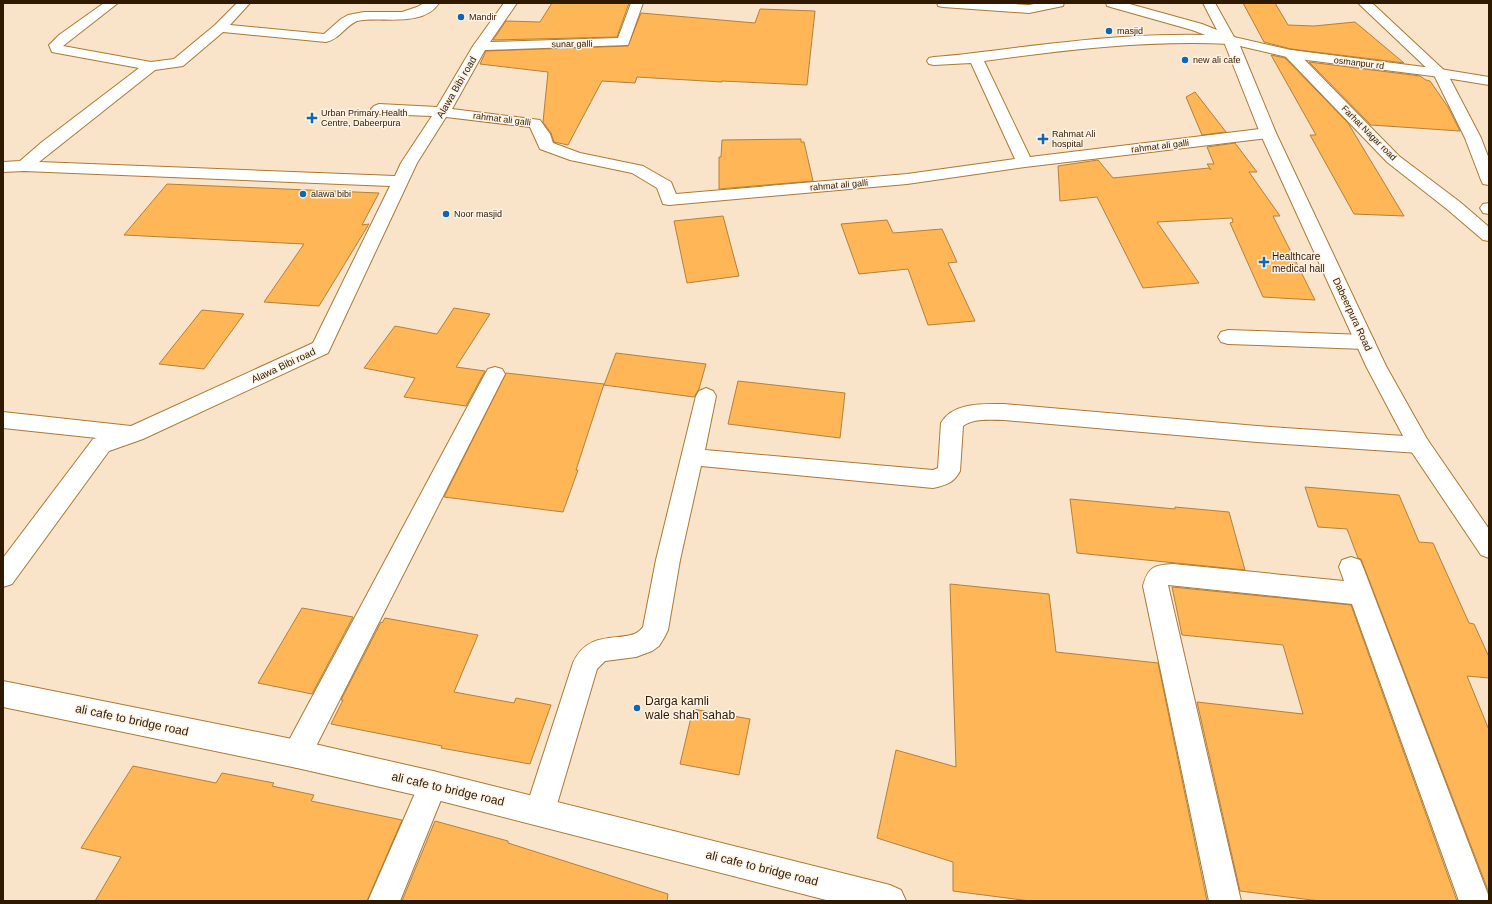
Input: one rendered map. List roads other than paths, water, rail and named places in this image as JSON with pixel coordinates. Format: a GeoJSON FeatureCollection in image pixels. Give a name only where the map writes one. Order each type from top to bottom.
{"type":"FeatureCollection","features":[{"type":"Feature","properties":{"kind":"street"},"geometry":{"type":"LineString","coordinates":[[112,3],[64,38],[56,45],[56,49],[151,66],[178,64],[220,28],[244,3]]}},
{"type":"Feature","properties":{"kind":"street"},"geometry":{"type":"LineString","coordinates":[[220,28],[326,38],[334,34],[348,19],[363,16],[408,16],[422,11],[433,3]]}},
{"type":"Feature","properties":{"kind":"street","name":"Alawa Bibi road"},"geometry":{"type":"LineString","coordinates":[[3,577],[101,445],[135,433],[321,348],[409,163],[442,112],[480,46],[511,3]]}},
{"type":"Feature","properties":{"kind":"street","name":"sunar galli"},"geometry":{"type":"LineString","coordinates":[[480,46],[623,42],[637,3]]}},
{"type":"Feature","properties":{"kind":"street"},"geometry":{"type":"LineString","coordinates":[[943,3],[1029,9],[1058,3]]}},
{"type":"Feature","properties":{"kind":"street"},"geometry":{"type":"LineString","coordinates":[[1112,3],[1197,27],[1230,40]]}},
{"type":"Feature","properties":{"kind":"street","name":"Dabeerpura Road"},"geometry":{"type":"LineString","coordinates":[[1209,3],[1230,40],[1268,133],[1365,342],[1419,445],[1489,548]]}},
{"type":"Feature","properties":{"kind":"street"},"geometry":{"type":"LineString","coordinates":[[1364,3],[1440,73],[1473,138],[1489,180]]}},
{"type":"Feature","properties":{"kind":"street"},"geometry":{"type":"LineString","coordinates":[[934,61],[976,58],[1067,46],[1189,38],[1230,40]]}},
{"type":"Feature","properties":{"kind":"street","name":"osmanpur rd"},"geometry":{"type":"LineString","coordinates":[[1230,40],[1291,54],[1440,73],[1489,81]]}},
{"type":"Feature","properties":{"kind":"street","name":"Farhat Nagar road"},"geometry":{"type":"LineString","coordinates":[[1291,54],[1393,159],[1454,206],[1489,236]]}},
{"type":"Feature","properties":{"kind":"street"},"geometry":{"type":"LineString","coordinates":[[976,58],[982,74],[1025,162]]}},
{"type":"Feature","properties":{"kind":"street"},"geometry":{"type":"LineString","coordinates":[[24,166],[48,145],[151,66]]}},
{"type":"Feature","properties":{"kind":"street"},"geometry":{"type":"LineString","coordinates":[[380,109],[442,112]]}},
{"type":"Feature","properties":{"kind":"street","name":"rahmat ali galli"},"geometry":{"type":"LineString","coordinates":[[442,112],[535,123],[542,134],[546,146],[576,157],[637,169],[665,186],[669,200],[907,179],[1025,162],[1268,133]]}},
{"type":"Feature","properties":{"kind":"street"},"geometry":{"type":"LineString","coordinates":[[3,167],[24,166],[401,181]]}},
{"type":"Feature","properties":{"kind":"street"},"geometry":{"type":"LineString","coordinates":[[1228,337],[1365,342]]}},
{"type":"Feature","properties":{"kind":"street"},"geometry":{"type":"LineString","coordinates":[[297,754],[495,374]]}},
{"type":"Feature","properties":{"kind":"street"},"geometry":{"type":"LineString","coordinates":[[540,811],[586,663],[592,654],[602,650],[620,648],[646,641],[652,636],[655,630],[668,560],[706,396]]}},
{"type":"Feature","properties":{"kind":"street"},"geometry":{"type":"LineString","coordinates":[[691,458],[933,479],[943,477],[949,471],[952,423],[962,415],[983,412],[1004,412],[1249,433],[1419,445]]}},
{"type":"Feature","properties":{"kind":"street"},"geometry":{"type":"LineString","coordinates":[[3,420],[135,433]]}},
{"type":"Feature","properties":{"kind":"street"},"geometry":{"type":"LineString","coordinates":[[1351,567],[1475,901]]}},
{"type":"Feature","properties":{"kind":"street"},"geometry":{"type":"LineString","coordinates":[[1225,901],[1155,586],[1157,578],[1161,575],[1173,574],[1361,594]]}},
{"type":"Feature","properties":{"kind":"street","name":"ali cafe to bridge road"},"geometry":{"type":"LineString","coordinates":[[3,694],[297,754],[433,785],[890,901]]}},
{"type":"Feature","properties":{"kind":"street"},"geometry":{"type":"LineString","coordinates":[[384,901],[433,785]]}},
{"type":"Feature","properties":{"kind":"place","name":"Mandir"},"geometry":{"type":"Point","coordinates":[461,17]}},
{"type":"Feature","properties":{"kind":"place","name":"masjid"},"geometry":{"type":"Point","coordinates":[1109,31]}},
{"type":"Feature","properties":{"kind":"place","name":"new ali cafe"},"geometry":{"type":"Point","coordinates":[1185,60]}},
{"type":"Feature","properties":{"kind":"place","name":"Urban Primary Health Centre, Dabeerpura"},"geometry":{"type":"Point","coordinates":[312,118]}},
{"type":"Feature","properties":{"kind":"place","name":"Rahmat Ali hospital"},"geometry":{"type":"Point","coordinates":[1043,139]}},
{"type":"Feature","properties":{"kind":"place","name":"alawa bibi"},"geometry":{"type":"Point","coordinates":[303,194]}},
{"type":"Feature","properties":{"kind":"place","name":"Noor masjid"},"geometry":{"type":"Point","coordinates":[446,214]}},
{"type":"Feature","properties":{"kind":"place","name":"Healthcare medical hall"},"geometry":{"type":"Point","coordinates":[1264,262]}},
{"type":"Feature","properties":{"kind":"place","name":"Darga kamli wale shah sahab"},"geometry":{"type":"Point","coordinates":[637,708]}}]}
